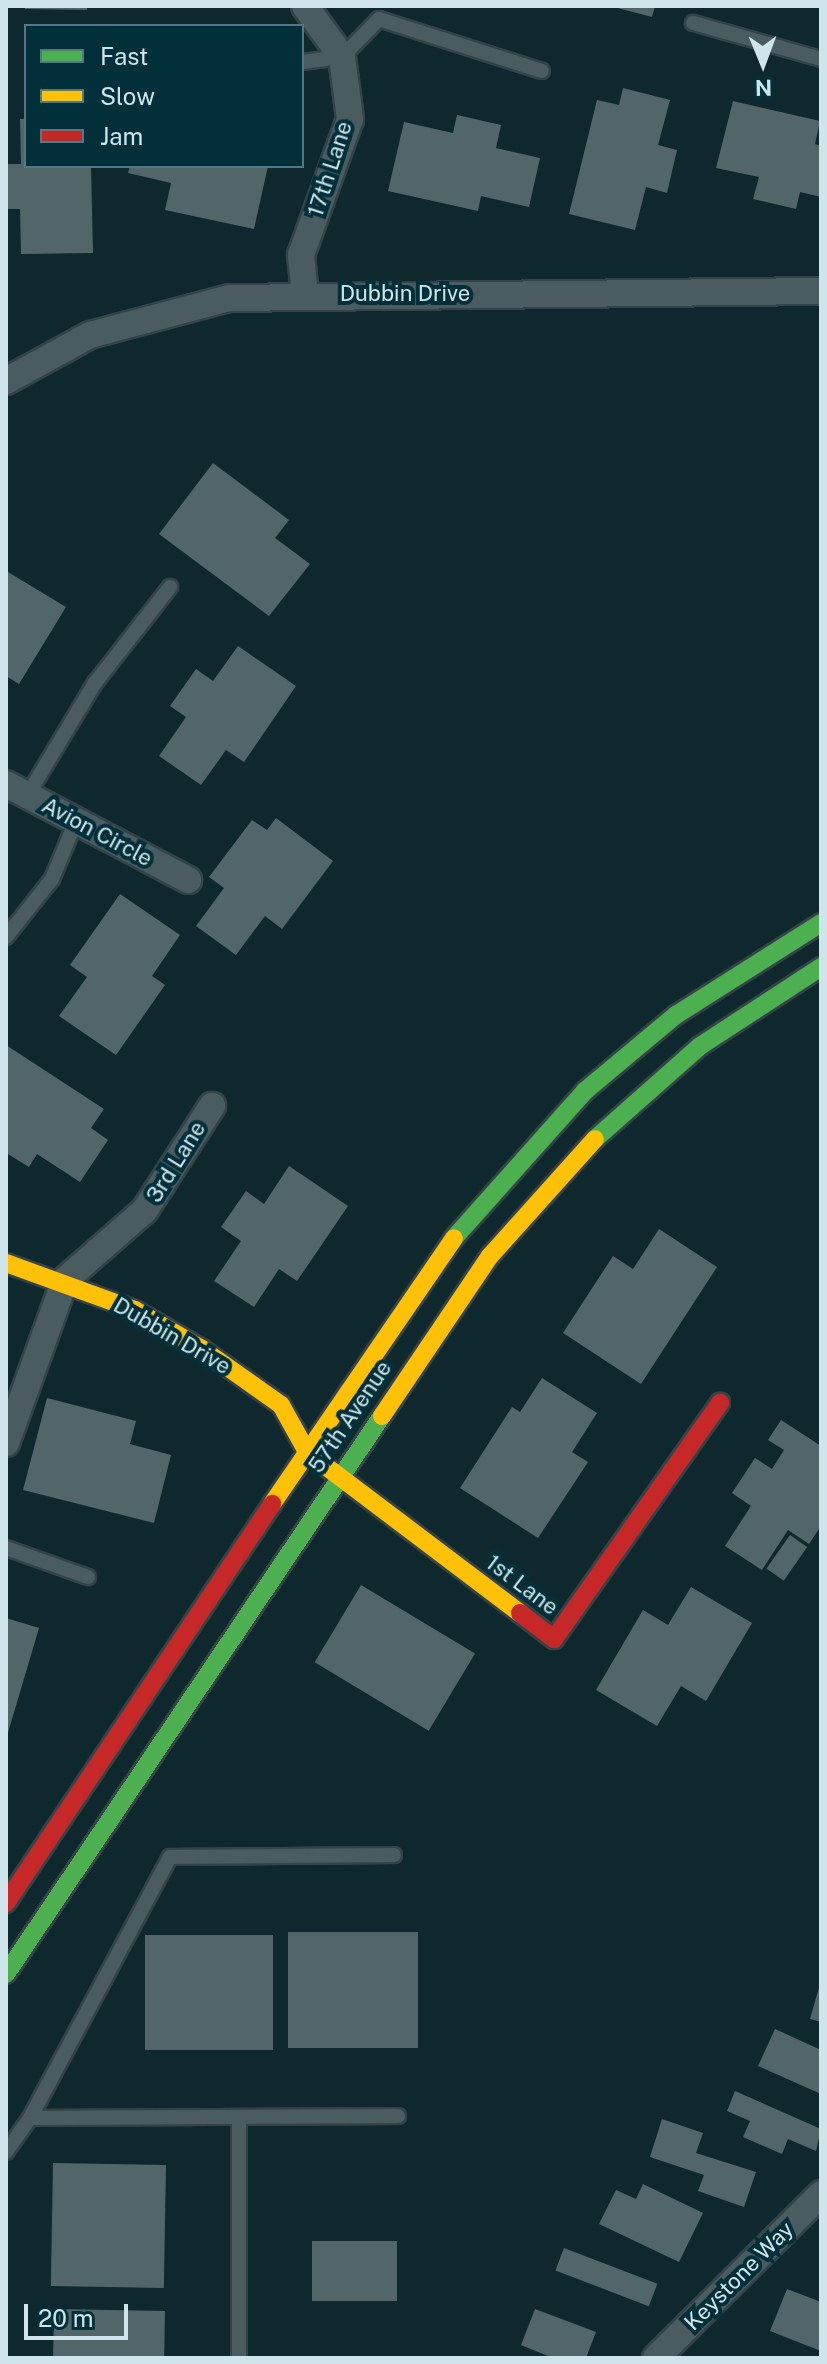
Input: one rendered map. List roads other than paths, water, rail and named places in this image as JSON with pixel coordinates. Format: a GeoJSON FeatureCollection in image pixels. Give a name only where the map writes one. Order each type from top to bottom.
{"type":"FeatureCollection","features":[{"type":"Feature","properties":{"kind":"street","name":"17th Lane"},"geometry":{"type":"LineString","coordinates":[[305,6],[342,57],[350,119],[301,255],[305,295]]}},
{"type":"Feature","properties":{"kind":"street","name":"Dubbin Drive"},"geometry":{"type":"LineString","coordinates":[[6,381],[126,322],[229,298],[821,291]]}},
{"type":"Feature","properties":{"kind":"street","name":"Avion Circle"},"geometry":{"type":"LineString","coordinates":[[17,790],[188,880]]}},
{"type":"Feature","properties":{"kind":"street","name":"57th Avenue"},"geometry":{"type":"LineString","coordinates":[[6,1903],[458,1232],[530,1148],[676,1015],[821,923]]}},
{"type":"Feature","properties":{"kind":"street","name":"57th Avenue"},"geometry":{"type":"LineString","coordinates":[[6,1974],[338,1475],[490,1256],[549,1185],[612,1120],[700,1046],[821,967]]}},
{"type":"Feature","properties":{"kind":"street","name":"3rd Lane"},"geometry":{"type":"LineString","coordinates":[[65,1280],[145,1210],[212,1106]]}},
{"type":"Feature","properties":{"kind":"street","name":"Dubbin Drive"},"geometry":{"type":"LineString","coordinates":[[6,1263],[65,1280],[135,1310],[270,1397],[307,1452]]}},
{"type":"Feature","properties":{"kind":"street"},"geometry":{"type":"LineString","coordinates":[[6,1443],[65,1280]]}},
{"type":"Feature","properties":{"kind":"street","name":"1st Lane"},"geometry":{"type":"LineString","coordinates":[[307,1452],[554,1639],[720,1403]]}},
{"type":"Feature","properties":{"kind":"street","name":"Keystone Way"},"geometry":{"type":"LineString","coordinates":[[656,2358],[821,2194]]}},
{"type":"Feature","properties":{"kind":"lane"},"geometry":{"type":"LineString","coordinates":[[304,62],[342,57],[379,19],[542,71]]}},
{"type":"Feature","properties":{"kind":"lane"},"geometry":{"type":"LineString","coordinates":[[693,23],[821,59]]}},
{"type":"Feature","properties":{"kind":"lane"},"geometry":{"type":"LineString","coordinates":[[17,790],[170,587]]}},
{"type":"Feature","properties":{"kind":"lane"},"geometry":{"type":"LineString","coordinates":[[6,937],[52,879],[76,821]]}},
{"type":"Feature","properties":{"kind":"lane"},"geometry":{"type":"LineString","coordinates":[[6,1548],[88,1577]]}},
{"type":"Feature","properties":{"kind":"lane"},"geometry":{"type":"LineString","coordinates":[[6,2152],[30,2118],[170,1857],[394,1855]]}},
{"type":"Feature","properties":{"kind":"lane"},"geometry":{"type":"LineString","coordinates":[[30,2118],[398,2116]]}},
{"type":"Feature","properties":{"kind":"lane"},"geometry":{"type":"LineString","coordinates":[[239,2117],[239,2358]]}}]}
